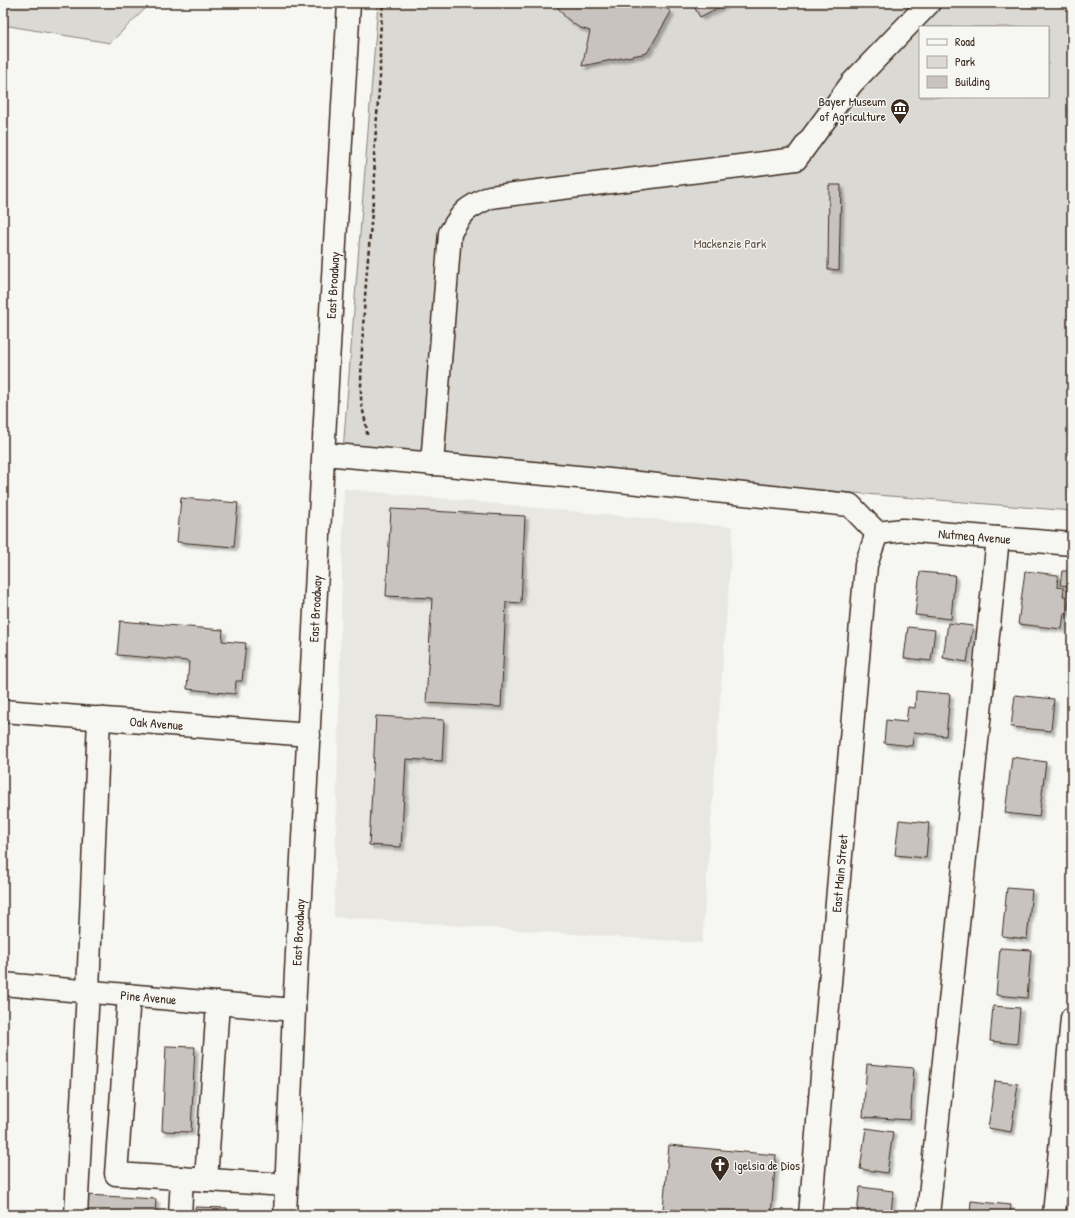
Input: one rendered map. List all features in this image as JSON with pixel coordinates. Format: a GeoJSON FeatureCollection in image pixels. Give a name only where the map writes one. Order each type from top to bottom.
{"type":"FeatureCollection","features":[{"type":"Feature","properties":{"kind":"street","name":"East Broadway"},"geometry":{"type":"LineString","coordinates":[[285,1215],[294,1010],[349,3]]}},
{"type":"Feature","properties":{"kind":"street"},"geometry":{"type":"LineString","coordinates":[[432,464],[450,233],[458,218],[469,207],[490,197],[796,159],[852,83],[930,3]]}},
{"type":"Feature","properties":{"kind":"street"},"geometry":{"type":"LineString","coordinates":[[324,454],[600,479],[850,505],[877,533]]}},
{"type":"Feature","properties":{"kind":"street","name":"Nutmeq Avenue"},"geometry":{"type":"LineString","coordinates":[[877,533],[903,530],[1072,544]]}},
{"type":"Feature","properties":{"kind":"street","name":"East Main Street"},"geometry":{"type":"LineString","coordinates":[[810,1215],[866,565],[877,533]]}},
{"type":"Feature","properties":{"kind":"street"},"geometry":{"type":"LineString","coordinates":[[928,1215],[998,538]]}},
{"type":"Feature","properties":{"kind":"street","name":"Oak Avenue"},"geometry":{"type":"LineString","coordinates":[[3,711],[309,735]]}},
{"type":"Feature","properties":{"kind":"street"},"geometry":{"type":"LineString","coordinates":[[76,1215],[88,991],[99,718]]}},
{"type":"Feature","properties":{"kind":"street","name":"Pine Avenue"},"geometry":{"type":"LineString","coordinates":[[3,984],[294,1010]]}},
{"type":"Feature","properties":{"kind":"street"},"geometry":{"type":"LineString","coordinates":[[129,995],[116,1174],[286,1185]]}},
{"type":"Feature","properties":{"kind":"street"},"geometry":{"type":"LineString","coordinates":[[206,1180],[218,1003]]}},
{"type":"Feature","properties":{"kind":"street"},"geometry":{"type":"LineString","coordinates":[[1054,1215],[1072,1018]]}},
{"type":"Feature","properties":{"kind":"street"},"geometry":{"type":"LineString","coordinates":[[180,1215],[182,1178]]}},
{"type":"Feature","properties":{"kind":"path"},"geometry":{"type":"LineString","coordinates":[[366,458],[368,433],[361,398],[362,353],[375,177],[374,156],[380,76],[380,36],[383,3]]}},
{"type":"Feature","properties":{"kind":"shaded area"},"geometry":{"type":"Polygon","coordinates":[[[344,489],[733,527],[702,943],[334,917],[344,489]]]}},
{"type":"Feature","properties":{"kind":"green space"},"geometry":{"type":"Polygon","coordinates":[[[3,3],[151,3],[110,43],[3,25],[3,3]]]}},
{"type":"Feature","properties":{"kind":"green space","name":"Mackenzie Park"},"geometry":{"type":"Polygon","coordinates":[[[378,3],[1072,3],[1072,511],[343,451],[378,3]]]}},
{"type":"Feature","properties":{"kind":"building"},"geometry":{"type":"Polygon","coordinates":[[[555,3],[660,3],[671,12],[647,53],[582,66],[590,31],[578,27],[565,17],[555,3]]]}},
{"type":"Feature","properties":{"kind":"building"},"geometry":{"type":"Polygon","coordinates":[[[692,3],[727,3],[700,17],[692,3]]]}},
{"type":"Feature","properties":{"kind":"building"},"geometry":{"type":"Polygon","coordinates":[[[829,185],[841,185],[839,270],[828,269],[829,185]]]}},
{"type":"Feature","properties":{"kind":"building"},"geometry":{"type":"Polygon","coordinates":[[[181,498],[238,503],[234,547],[177,542],[181,498]]]}},
{"type":"Feature","properties":{"kind":"building"},"geometry":{"type":"Polygon","coordinates":[[[391,509],[525,516],[521,603],[506,602],[501,707],[426,703],[432,598],[386,596],[391,509]]]}},
{"type":"Feature","properties":{"kind":"building"},"geometry":{"type":"Polygon","coordinates":[[[1025,571],[1058,575],[1057,587],[1064,588],[1063,596],[1069,597],[1067,614],[1064,613],[1062,629],[1018,624],[1025,571]]]}},
{"type":"Feature","properties":{"kind":"building"},"geometry":{"type":"Polygon","coordinates":[[[1062,571],[1072,571],[1072,592],[1067,591],[1067,586],[1060,585],[1062,571]]]}},
{"type":"Feature","properties":{"kind":"building"},"geometry":{"type":"Polygon","coordinates":[[[920,572],[955,575],[951,619],[915,615],[920,572]]]}},
{"type":"Feature","properties":{"kind":"building"},"geometry":{"type":"Polygon","coordinates":[[[120,621],[223,630],[222,641],[246,643],[242,681],[236,681],[235,694],[187,689],[189,661],[117,655],[120,621]]]}},
{"type":"Feature","properties":{"kind":"building"},"geometry":{"type":"Polygon","coordinates":[[[948,623],[973,626],[967,662],[943,658],[948,623]]]}},
{"type":"Feature","properties":{"kind":"building"},"geometry":{"type":"Polygon","coordinates":[[[908,627],[935,630],[931,661],[904,658],[908,627]]]}},
{"type":"Feature","properties":{"kind":"building"},"geometry":{"type":"Polygon","coordinates":[[[916,691],[950,694],[946,736],[914,732],[912,746],[884,743],[886,720],[906,722],[908,707],[915,708],[916,691]]]}},
{"type":"Feature","properties":{"kind":"building"},"geometry":{"type":"Polygon","coordinates":[[[1015,695],[1054,699],[1051,731],[1011,727],[1015,695]]]}},
{"type":"Feature","properties":{"kind":"building"},"geometry":{"type":"Polygon","coordinates":[[[376,716],[444,720],[442,761],[406,759],[401,847],[369,845],[376,716]]]}},
{"type":"Feature","properties":{"kind":"building"},"geometry":{"type":"Polygon","coordinates":[[[1012,757],[1046,762],[1039,817],[1005,813],[1012,757]]]}},
{"type":"Feature","properties":{"kind":"building"},"geometry":{"type":"Polygon","coordinates":[[[899,820],[929,823],[926,858],[895,855],[899,820]]]}},
{"type":"Feature","properties":{"kind":"building"},"geometry":{"type":"Polygon","coordinates":[[[1007,888],[1032,890],[1027,939],[1002,936],[1007,888]]]}},
{"type":"Feature","properties":{"kind":"building"},"geometry":{"type":"Polygon","coordinates":[[[1000,948],[1031,950],[1027,998],[996,995],[1000,948]]]}},
{"type":"Feature","properties":{"kind":"building"},"geometry":{"type":"Polygon","coordinates":[[[993,1006],[1020,1008],[1017,1044],[990,1041],[993,1006]]]}},
{"type":"Feature","properties":{"kind":"building"},"geometry":{"type":"Polygon","coordinates":[[[166,1046],[195,1047],[191,1132],[162,1131],[166,1046]]]}},
{"type":"Feature","properties":{"kind":"building"},"geometry":{"type":"Polygon","coordinates":[[[867,1064],[914,1068],[910,1120],[863,1117],[867,1064]]]}},
{"type":"Feature","properties":{"kind":"building"},"geometry":{"type":"Polygon","coordinates":[[[995,1081],[1018,1084],[1011,1132],[988,1128],[995,1081]]]}},
{"type":"Feature","properties":{"kind":"building"},"geometry":{"type":"Polygon","coordinates":[[[866,1128],[893,1132],[887,1173],[860,1169],[866,1128]]]}},
{"type":"Feature","properties":{"kind":"building","name":"Igelsia de Dios"},"geometry":{"type":"Polygon","coordinates":[[[669,1145],[776,1155],[771,1215],[705,1215],[705,1213],[663,1209],[669,1145]]]}},
{"type":"Feature","properties":{"kind":"building"},"geometry":{"type":"Polygon","coordinates":[[[860,1187],[893,1191],[891,1215],[857,1215],[860,1187]]]}},
{"type":"Feature","properties":{"kind":"building"},"geometry":{"type":"Polygon","coordinates":[[[87,1195],[156,1199],[155,1215],[86,1215],[87,1195]]]}},
{"type":"Feature","properties":{"kind":"building"},"geometry":{"type":"Polygon","coordinates":[[[971,1201],[1011,1205],[1010,1215],[970,1215],[971,1201]]]}},
{"type":"Feature","properties":{"kind":"building"},"geometry":{"type":"Polygon","coordinates":[[[195,1207],[227,1208],[227,1215],[195,1215],[195,1207]]]}},
{"type":"Feature","properties":{"kind":"place","name":"Bayer Museum of Agriculture"},"geometry":{"type":"Point","coordinates":[900,125]}},
{"type":"Feature","properties":{"kind":"place","name":"Igelsia de Dios"},"geometry":{"type":"Point","coordinates":[720,1182]}}]}
